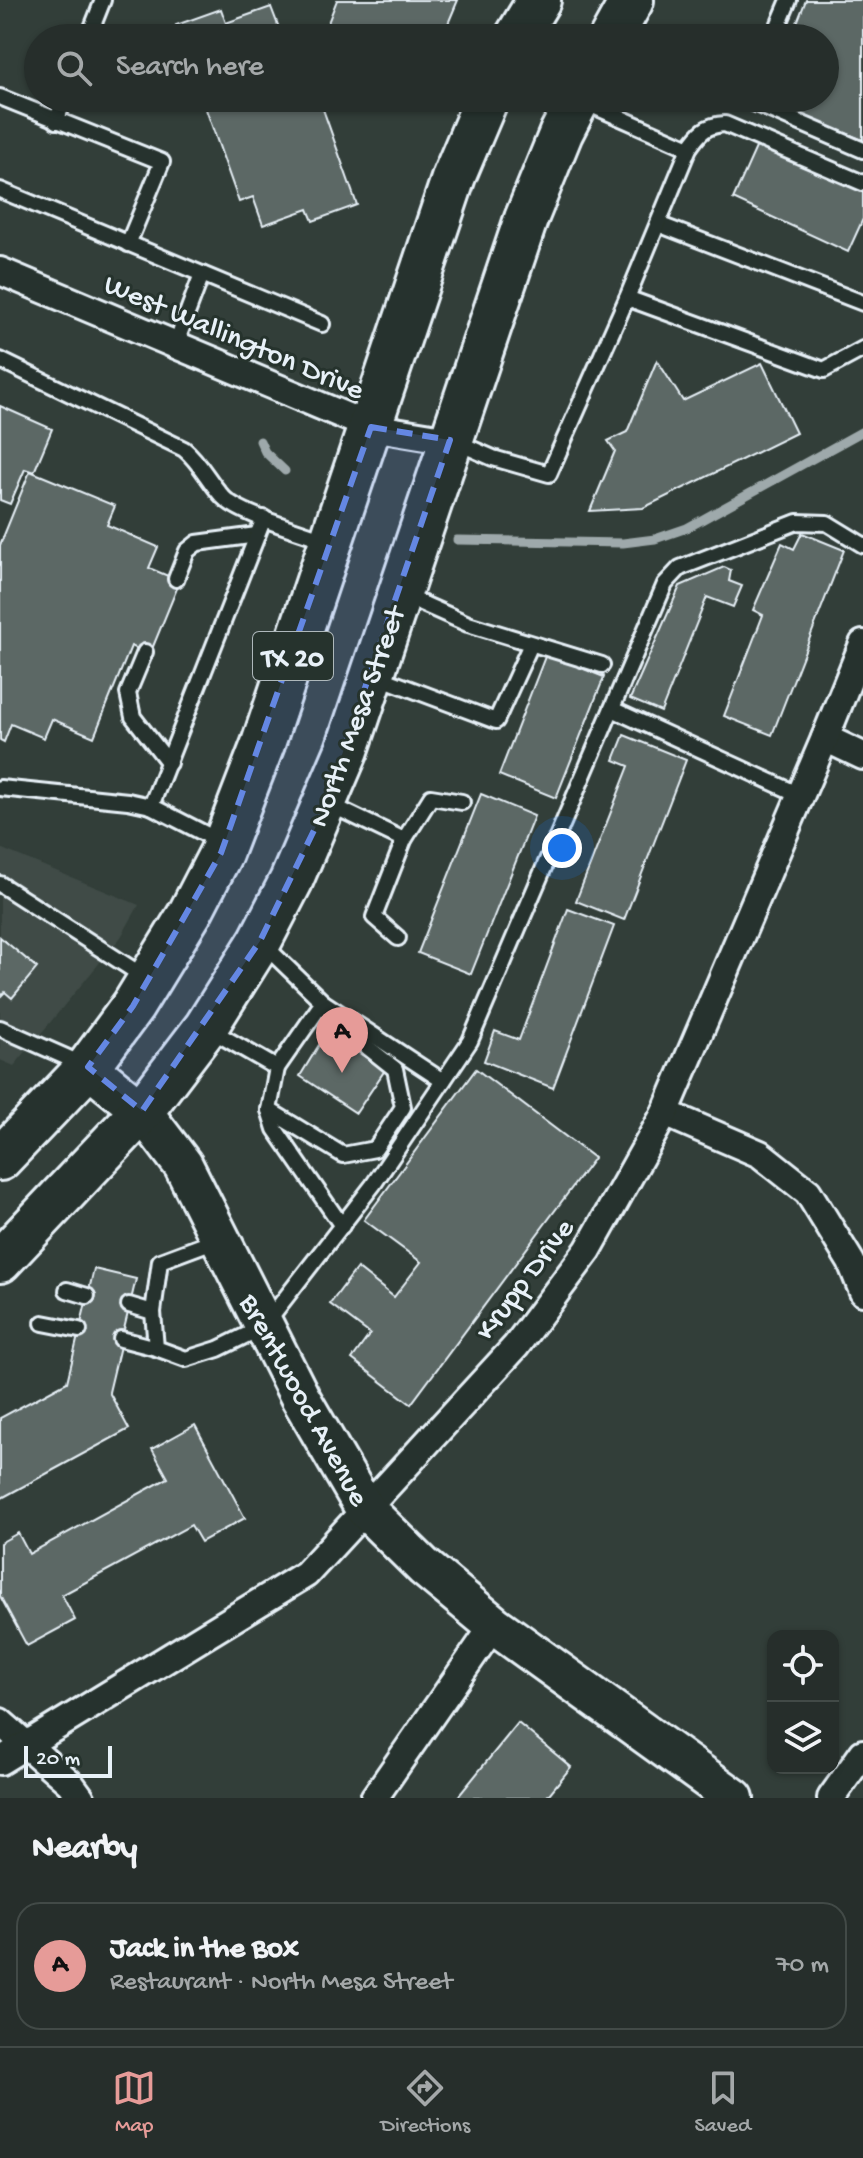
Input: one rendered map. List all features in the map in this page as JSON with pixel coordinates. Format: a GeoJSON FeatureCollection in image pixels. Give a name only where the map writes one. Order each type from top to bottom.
{"type":"FeatureCollection","features":[{"type":"Feature","properties":{"kind":"main road"},"geometry":{"type":"LineString","coordinates":[[524,24],[539,0]]}},
{"type":"Feature","properties":{"kind":"main road"},"geometry":{"type":"LineString","coordinates":[[619,24],[632,0]]}},
{"type":"Feature","properties":{"kind":"main road","name":"TX 20"},"geometry":{"type":"LineString","coordinates":[[0,1159],[88,1067],[150,980],[190,913],[225,844],[263,744],[454,176],[481,112]]}},
{"type":"Feature","properties":{"kind":"main road","name":"North Mesa Street"},"geometry":{"type":"LineString","coordinates":[[0,1261],[142,1111],[206,1027],[260,941],[291,881],[326,803],[372,675],[526,219],[572,112]]}},
{"type":"Feature","properties":{"kind":"street","name":"West Wallington Drive"},"geometry":{"type":"LineString","coordinates":[[0,271],[371,427],[450,440]]}},
{"type":"Feature","properties":{"kind":"street","name":"Krupp Drive"},"geometry":{"type":"LineString","coordinates":[[0,1761],[306,1574],[516,1346],[588,1250],[665,1113],[863,644]]}},
{"type":"Feature","properties":{"kind":"street"},"geometry":{"type":"LineString","coordinates":[[825,738],[863,756]]}},
{"type":"Feature","properties":{"kind":"street","name":"Brentwood Avenue"},"geometry":{"type":"LineString","coordinates":[[88,1067],[142,1111],[183,1165],[300,1397],[365,1509],[424,1567],[494,1625],[734,1798]]}},
{"type":"Feature","properties":{"kind":"street"},"geometry":{"type":"LineString","coordinates":[[665,1113],[760,1154],[808,1192],[851,1262],[863,1292]]}},
{"type":"Feature","properties":{"kind":"street"},"geometry":{"type":"LineString","coordinates":[[374,1798],[494,1625]]}},
{"type":"Feature","properties":{"kind":"street"},"geometry":{"type":"LineString","coordinates":[[0,1722],[70,1783],[81,1798]]}},
{"type":"Feature","properties":{"kind":"street"},"geometry":{"type":"LineString","coordinates":[[831,1798],[863,1753]]}},
{"type":"Feature","properties":{"kind":"lane"},"geometry":{"type":"LineString","coordinates":[[94,24],[103,0]]}},
{"type":"Feature","properties":{"kind":"lane"},"geometry":{"type":"LineString","coordinates":[[779,24],[789,0]]}},
{"type":"Feature","properties":{"kind":"lane"},"geometry":{"type":"LineString","coordinates":[[0,97],[24,107]]}},
{"type":"Feature","properties":{"kind":"lane"},"geometry":{"type":"LineString","coordinates":[[35,112],[162,162],[128,244]]}},
{"type":"Feature","properties":{"kind":"lane"},"geometry":{"type":"LineString","coordinates":[[56,121],[60,112]]}},
{"type":"Feature","properties":{"kind":"lane"},"geometry":{"type":"LineString","coordinates":[[608,112],[689,148]]}},
{"type":"Feature","properties":{"kind":"lane"},"geometry":{"type":"LineString","coordinates":[[775,112],[863,150]]}},
{"type":"Feature","properties":{"kind":"lane"},"geometry":{"type":"LineString","coordinates":[[450,440],[493,458],[549,474],[689,148],[701,131],[725,124],[863,183]]}},
{"type":"Feature","properties":{"kind":"lane"},"geometry":{"type":"LineString","coordinates":[[0,190],[322,324]]}},
{"type":"Feature","properties":{"kind":"lane"},"geometry":{"type":"LineString","coordinates":[[658,224],[863,303]]}},
{"type":"Feature","properties":{"kind":"lane"},"geometry":{"type":"LineString","coordinates":[[176,343],[202,274]]}},
{"type":"Feature","properties":{"kind":"lane"},"geometry":{"type":"LineString","coordinates":[[627,298],[824,370],[863,349]]}},
{"type":"Feature","properties":{"kind":"lane"},"geometry":{"type":"LineString","coordinates":[[0,360],[184,449],[194,457],[225,500],[331,542]]}},
{"type":"Feature","properties":{"kind":"lane"},"geometry":{"type":"LineString","coordinates":[[151,806],[264,518]]}},
{"type":"Feature","properties":{"kind":"lane"},"geometry":{"type":"LineString","coordinates":[[121,1339],[186,1359],[218,1349],[263,1327],[373,1185],[470,1041],[665,584],[680,568],[797,522],[827,523],[863,545]]}},
{"type":"Feature","properties":{"kind":"lane"},"geometry":{"type":"LineString","coordinates":[[176,579],[187,551],[197,543],[257,535]]}},
{"type":"Feature","properties":{"kind":"lane"},"geometry":{"type":"LineString","coordinates":[[399,593],[468,624],[602,665]]}},
{"type":"Feature","properties":{"kind":"lane"},"geometry":{"type":"LineString","coordinates":[[372,675],[496,721],[531,644]]}},
{"type":"Feature","properties":{"kind":"lane"},"geometry":{"type":"LineString","coordinates":[[145,652],[128,693],[133,717],[169,763]]}},
{"type":"Feature","properties":{"kind":"lane"},"geometry":{"type":"LineString","coordinates":[[612,709],[800,795]]}},
{"type":"Feature","properties":{"kind":"lane"},"geometry":{"type":"LineString","coordinates":[[0,788],[151,806],[225,844]]}},
{"type":"Feature","properties":{"kind":"lane"},"geometry":{"type":"LineString","coordinates":[[398,938],[374,917],[404,840],[431,797],[462,802]]}},
{"type":"Feature","properties":{"kind":"lane"},"geometry":{"type":"LineString","coordinates":[[326,803],[404,840]]}},
{"type":"Feature","properties":{"kind":"lane"},"geometry":{"type":"LineString","coordinates":[[0,884],[150,980]]}},
{"type":"Feature","properties":{"kind":"lane"},"geometry":{"type":"LineString","coordinates":[[260,941],[323,1002],[443,1081]]}},
{"type":"Feature","properties":{"kind":"lane"},"geometry":{"type":"LineString","coordinates":[[323,1002],[277,1068],[269,1110],[275,1129],[342,1226]]}},
{"type":"Feature","properties":{"kind":"lane"},"geometry":{"type":"LineString","coordinates":[[269,1110],[343,1155],[375,1149],[403,1107],[395,1069],[337,1023],[323,1002]]}},
{"type":"Feature","properties":{"kind":"lane"},"geometry":{"type":"LineString","coordinates":[[206,1027],[277,1068]]}},
{"type":"Feature","properties":{"kind":"lane"},"geometry":{"type":"LineString","coordinates":[[0,1028],[88,1067]]}},
{"type":"Feature","properties":{"kind":"lane"},"geometry":{"type":"LineString","coordinates":[[156,1348],[153,1312],[160,1261],[219,1239]]}},
{"type":"Feature","properties":{"kind":"lane"},"geometry":{"type":"LineString","coordinates":[[67,1290],[87,1296]]}},
{"type":"Feature","properties":{"kind":"lane"},"geometry":{"type":"LineString","coordinates":[[129,1305],[153,1312]]}},
{"type":"Feature","properties":{"kind":"lane"},"geometry":{"type":"LineString","coordinates":[[43,1323],[79,1330]]}},
{"type":"Feature","properties":{"kind":"highlighted area"},"geometry":{"type":"Polygon","coordinates":[[[371,427],[450,440],[321,816],[260,941],[142,1111],[88,1067],[133,1006],[221,853],[371,427]]]}},
{"type":"Feature","properties":{"kind":"shaded area"},"geometry":{"type":"Polygon","coordinates":[[[0,848],[139,905],[121,937],[14,1066],[0,1060],[0,848]]]}},
{"type":"Feature","properties":{"kind":"building"},"geometry":{"type":"Polygon","coordinates":[[[337,0],[458,0],[448,24],[328,24],[337,0]]]}},
{"type":"Feature","properties":{"kind":"building"},"geometry":{"type":"Polygon","coordinates":[[[806,0],[863,0],[863,140],[792,112],[839,112],[839,24],[797,24],[806,0]]]}},
{"type":"Feature","properties":{"kind":"building"},"geometry":{"type":"Polygon","coordinates":[[[271,7],[278,24],[179,24],[221,9],[226,23],[271,7]]]}},
{"type":"Feature","properties":{"kind":"building"},"geometry":{"type":"Polygon","coordinates":[[[207,112],[324,112],[357,205],[313,221],[308,209],[263,225],[253,197],[239,202],[207,112]]]}},
{"type":"Feature","properties":{"kind":"building"},"geometry":{"type":"Polygon","coordinates":[[[758,143],[863,191],[863,219],[848,252],[733,199],[758,143]]]}},
{"type":"Feature","properties":{"kind":"building"},"geometry":{"type":"Polygon","coordinates":[[[657,360],[683,401],[762,363],[796,433],[643,508],[590,511],[615,451],[608,441],[627,432],[657,360]]]}},
{"type":"Feature","properties":{"kind":"building"},"geometry":{"type":"Polygon","coordinates":[[[0,406],[52,429],[34,472],[25,469],[10,504],[0,500],[0,406]]]}},
{"type":"Feature","properties":{"kind":"building"},"geometry":{"type":"Polygon","coordinates":[[[30,471],[115,506],[107,525],[158,547],[149,568],[180,581],[150,654],[131,646],[94,737],[52,719],[44,738],[11,724],[4,742],[0,740],[0,545],[30,471]]]}},
{"type":"Feature","properties":{"kind":"building"},"geometry":{"type":"Polygon","coordinates":[[[802,533],[844,550],[772,735],[724,716],[763,615],[753,610],[782,543],[794,549],[802,533]]]}},
{"type":"Feature","properties":{"kind":"building"},"geometry":{"type":"Polygon","coordinates":[[[724,567],[731,570],[729,581],[742,586],[733,607],[707,597],[661,712],[630,699],[680,586],[724,567]]]}},
{"type":"Feature","properties":{"kind":"building"},"geometry":{"type":"Polygon","coordinates":[[[546,654],[604,677],[556,798],[499,775],[546,654]]]}},
{"type":"Feature","properties":{"kind":"building"},"geometry":{"type":"Polygon","coordinates":[[[624,735],[686,760],[624,920],[576,901],[629,766],[614,760],[624,735]]]}},
{"type":"Feature","properties":{"kind":"building"},"geometry":{"type":"Polygon","coordinates":[[[481,794],[534,816],[471,974],[418,953],[481,794]]]}},
{"type":"Feature","properties":{"kind":"building"},"geometry":{"type":"Polygon","coordinates":[[[568,909],[614,926],[553,1088],[484,1061],[495,1031],[519,1040],[568,909]]]}},
{"type":"Feature","properties":{"kind":"building"},"geometry":{"type":"Polygon","coordinates":[[[0,937],[37,968],[12,998],[5,992],[0,997],[0,937]]]}},
{"type":"Feature","properties":{"kind":"building"},"geometry":{"type":"Polygon","coordinates":[[[327,1032],[385,1070],[356,1113],[300,1076],[327,1032]]]}},
{"type":"Feature","properties":{"kind":"building"},"geometry":{"type":"Polygon","coordinates":[[[476,1069],[594,1158],[411,1404],[352,1359],[370,1334],[330,1304],[357,1268],[394,1297],[421,1262],[364,1220],[476,1069]]]}},
{"type":"Feature","properties":{"kind":"building"},"geometry":{"type":"Polygon","coordinates":[[[94,1269],[136,1279],[109,1392],[129,1429],[0,1499],[0,1418],[67,1382],[94,1269]]]}},
{"type":"Feature","properties":{"kind":"building"},"geometry":{"type":"Polygon","coordinates":[[[195,1425],[245,1518],[201,1542],[191,1525],[62,1595],[75,1620],[27,1646],[0,1596],[0,1543],[18,1533],[29,1554],[168,1478],[152,1449],[195,1425]]]}},
{"type":"Feature","properties":{"kind":"building"},"geometry":{"type":"Polygon","coordinates":[[[518,1723],[571,1767],[546,1798],[457,1798],[518,1723]]]}},
{"type":"Feature","properties":{"kind":"waterway"},"geometry":{"type":"LineString","coordinates":[[457,540],[623,543],[655,539],[687,528],[863,431]]}},
{"type":"Feature","properties":{"kind":"waterway"},"geometry":{"type":"LineString","coordinates":[[260,441],[265,452],[285,471]]}},
{"type":"Feature","properties":{"kind":"place","name":"Jack in the Box"},"geometry":{"type":"Point","coordinates":[342,1073]}}]}
